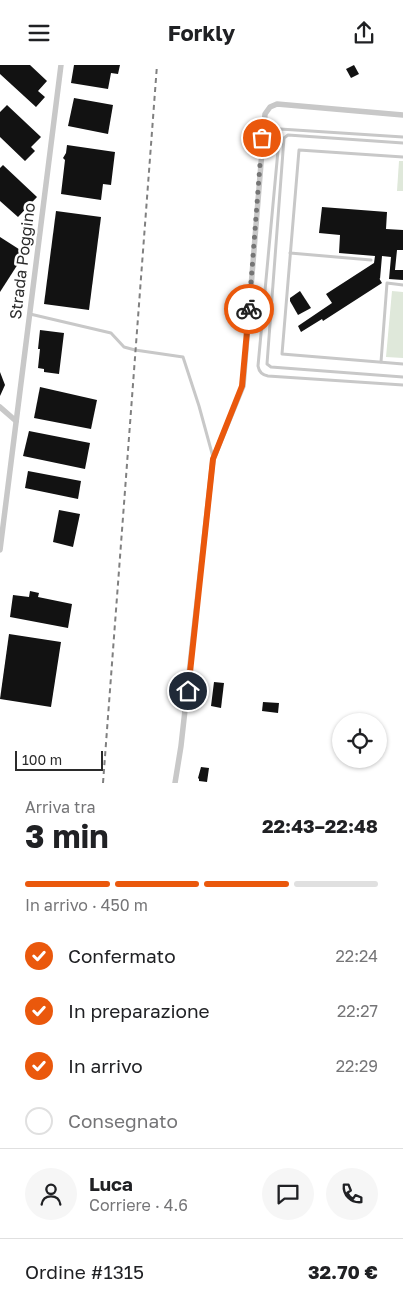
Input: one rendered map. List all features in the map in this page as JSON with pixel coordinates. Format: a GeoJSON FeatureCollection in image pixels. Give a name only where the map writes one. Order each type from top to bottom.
{"type":"FeatureCollection","features":[{"type":"Feature","properties":{"kind":"street","name":"Strada Poggino"},"geometry":{"type":"LineString","coordinates":[[0,550],[61,65]]}},
{"type":"Feature","properties":{"kind":"street"},"geometry":{"type":"LineString","coordinates":[[175,783],[182,737],[213,459],[242,386],[264,119],[267,109],[278,104],[339,111],[403,115]]}},
{"type":"Feature","properties":{"kind":"street"},"geometry":{"type":"LineString","coordinates":[[0,407],[16,421]]}},
{"type":"Feature","properties":{"kind":"lane"},"geometry":{"type":"LineString","coordinates":[[403,137],[280,129],[258,366],[259,371],[263,375],[403,385]]}},
{"type":"Feature","properties":{"kind":"lane"},"geometry":{"type":"LineString","coordinates":[[403,143],[288,135],[284,138],[267,364],[271,367],[403,377]]}},
{"type":"Feature","properties":{"kind":"lane"},"geometry":{"type":"LineString","coordinates":[[403,157],[298,149],[282,355],[403,364]]}},
{"type":"Feature","properties":{"kind":"lane"},"geometry":{"type":"LineString","coordinates":[[290,253],[371,260]]}},
{"type":"Feature","properties":{"kind":"lane"},"geometry":{"type":"LineString","coordinates":[[381,362],[387,283],[403,285]]}},
{"type":"Feature","properties":{"kind":"lane"},"geometry":{"type":"LineString","coordinates":[[29,314],[111,333],[124,347],[183,357],[213,459]]}},
{"type":"Feature","properties":{"kind":"shaded area"},"geometry":{"type":"Polygon","coordinates":[[[399,161],[403,161],[403,191],[397,191],[399,161]]]}},
{"type":"Feature","properties":{"kind":"shaded area"},"geometry":{"type":"Polygon","coordinates":[[[392,291],[403,292],[403,358],[386,357],[392,291]]]}},
{"type":"Feature","properties":{"kind":"building"},"geometry":{"type":"Polygon","coordinates":[[[0,65],[30,65],[47,81],[38,91],[45,97],[36,107],[0,74],[0,65]]]}},
{"type":"Feature","properties":{"kind":"building"},"geometry":{"type":"Polygon","coordinates":[[[74,65],[120,65],[118,74],[111,73],[108,89],[71,83],[74,65]]]}},
{"type":"Feature","properties":{"kind":"building"},"geometry":{"type":"Polygon","coordinates":[[[354,65],[359,74],[351,78],[346,69],[354,65]]]}},
{"type":"Feature","properties":{"kind":"building"},"geometry":{"type":"Polygon","coordinates":[[[74,98],[113,105],[108,134],[68,126],[74,98]]]}},
{"type":"Feature","properties":{"kind":"building"},"geometry":{"type":"Polygon","coordinates":[[[7,105],[41,137],[31,147],[35,151],[25,161],[0,137],[0,112],[7,105]]]}},
{"type":"Feature","properties":{"kind":"building"},"geometry":{"type":"Polygon","coordinates":[[[67,145],[115,152],[111,185],[103,184],[101,200],[61,194],[65,160],[63,158],[67,145]]]}},
{"type":"Feature","properties":{"kind":"building"},"geometry":{"type":"Polygon","coordinates":[[[3,165],[37,197],[18,217],[0,201],[0,168],[3,165]]]}},
{"type":"Feature","properties":{"kind":"building"},"geometry":{"type":"Polygon","coordinates":[[[322,207],[387,212],[386,229],[403,230],[403,250],[397,250],[395,270],[403,270],[403,280],[389,279],[391,257],[382,256],[379,278],[382,283],[323,321],[322,319],[301,332],[298,326],[332,303],[326,294],[374,263],[375,256],[339,253],[340,235],[319,233],[322,207]]]}},
{"type":"Feature","properties":{"kind":"building"},"geometry":{"type":"Polygon","coordinates":[[[56,211],[101,217],[89,310],[44,304],[56,211]]]}},
{"type":"Feature","properties":{"kind":"building"},"geometry":{"type":"Polygon","coordinates":[[[0,237],[25,253],[0,292],[0,237]]]}},
{"type":"Feature","properties":{"kind":"building"},"geometry":{"type":"Polygon","coordinates":[[[300,291],[311,308],[298,315],[290,298],[300,291]]]}},
{"type":"Feature","properties":{"kind":"building"},"geometry":{"type":"Polygon","coordinates":[[[40,330],[64,333],[59,374],[44,372],[44,369],[38,368],[40,330]]]}},
{"type":"Feature","properties":{"kind":"building"},"geometry":{"type":"Polygon","coordinates":[[[0,372],[5,385],[0,396],[0,372]]]}},
{"type":"Feature","properties":{"kind":"building"},"geometry":{"type":"Polygon","coordinates":[[[40,387],[97,400],[91,429],[34,418],[40,387]]]}},
{"type":"Feature","properties":{"kind":"building"},"geometry":{"type":"Polygon","coordinates":[[[29,431],[90,443],[85,469],[23,456],[29,431]]]}},
{"type":"Feature","properties":{"kind":"building"},"geometry":{"type":"Polygon","coordinates":[[[28,471],[81,481],[78,499],[25,488],[28,471]]]}},
{"type":"Feature","properties":{"kind":"building"},"geometry":{"type":"Polygon","coordinates":[[[59,510],[80,514],[73,547],[53,542],[59,510]]]}},
{"type":"Feature","properties":{"kind":"building"},"geometry":{"type":"Polygon","coordinates":[[[30,591],[39,593],[38,597],[72,604],[68,628],[10,617],[13,595],[29,597],[30,591]]]}},
{"type":"Feature","properties":{"kind":"building"},"geometry":{"type":"Polygon","coordinates":[[[9,634],[61,642],[51,707],[0,699],[9,634]]]}},
{"type":"Feature","properties":{"kind":"building"},"geometry":{"type":"Polygon","coordinates":[[[214,682],[224,683],[221,708],[211,706],[214,682]]]}},
{"type":"Feature","properties":{"kind":"building"},"geometry":{"type":"Polygon","coordinates":[[[263,702],[279,703],[278,713],[262,711],[263,702]]]}},
{"type":"Feature","properties":{"kind":"building"},"geometry":{"type":"Polygon","coordinates":[[[201,767],[209,768],[207,782],[199,781],[201,767]]]}},
{"type":"Feature","properties":{"kind":"railway"},"geometry":{"type":"LineString","coordinates":[[103,783],[157,65]]}},
{"type":"Feature","properties":{"kind":"way so far"},"geometry":{"type":"LineString","coordinates":[[249,309],[262,138]]}},
{"type":"Feature","properties":{"kind":"route"},"geometry":{"type":"LineString","coordinates":[[188,691],[213,459],[242,386],[249,309]]}}]}
